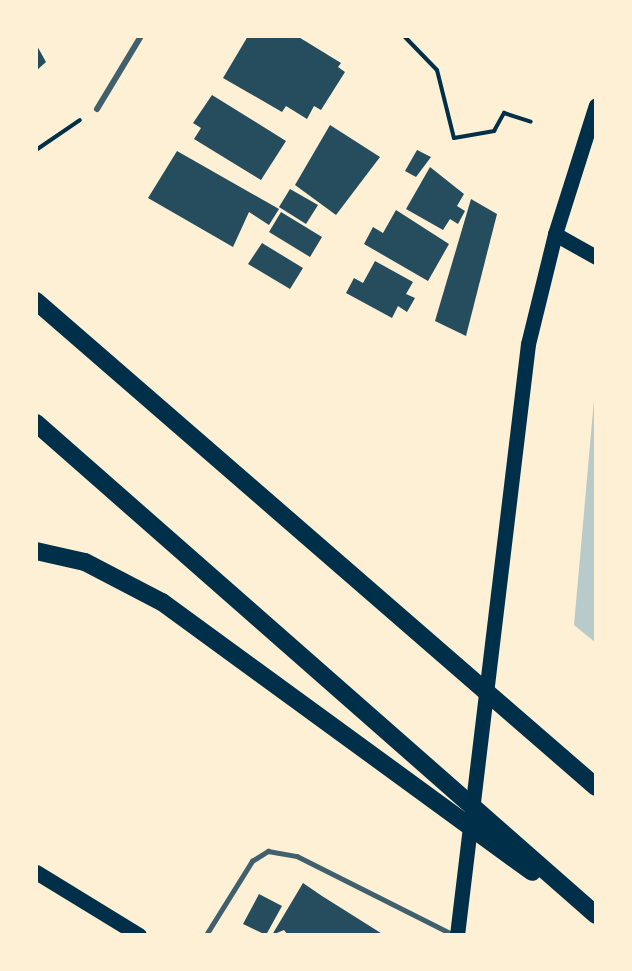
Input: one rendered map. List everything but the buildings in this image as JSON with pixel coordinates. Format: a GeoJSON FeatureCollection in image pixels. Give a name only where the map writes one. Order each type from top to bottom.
{"type":"FeatureCollection","features":[{"type":"Feature","properties":{"kind":"highway"},"geometry":{"type":"LineString","coordinates":[[36,301],[596,787]]}},
{"type":"Feature","properties":{"kind":"highway"},"geometry":{"type":"LineString","coordinates":[[36,423],[331,678],[596,917]]}},
{"type":"Feature","properties":{"kind":"highway"},"geometry":{"type":"LineString","coordinates":[[36,551],[128,580],[596,917]]}},
{"type":"Feature","properties":{"kind":"main road"},"geometry":{"type":"LineString","coordinates":[[456,935],[520,395],[555,234],[596,105]]}},
{"type":"Feature","properties":{"kind":"main road"},"geometry":{"type":"LineString","coordinates":[[555,234],[596,257]]}},
{"type":"Feature","properties":{"kind":"main road"},"geometry":{"type":"LineString","coordinates":[[36,872],[139,935]]}},
{"type":"Feature","properties":{"kind":"street"},"geometry":{"type":"LineString","coordinates":[[97,109],[141,36]]}},
{"type":"Feature","properties":{"kind":"lane"},"geometry":{"type":"LineString","coordinates":[[206,935],[252,861],[268,851],[297,856],[456,935]]}},
{"type":"Feature","properties":{"kind":"path"},"geometry":{"type":"LineString","coordinates":[[404,36],[437,70],[454,138],[494,130],[504,113],[531,122]]}},
{"type":"Feature","properties":{"kind":"path"},"geometry":{"type":"LineString","coordinates":[[36,150],[97,109]]}},
{"type":"Feature","properties":{"kind":"shaded area"},"geometry":{"type":"Polygon","coordinates":[[[596,377],[596,643],[574,625],[596,377]]]}}]}
